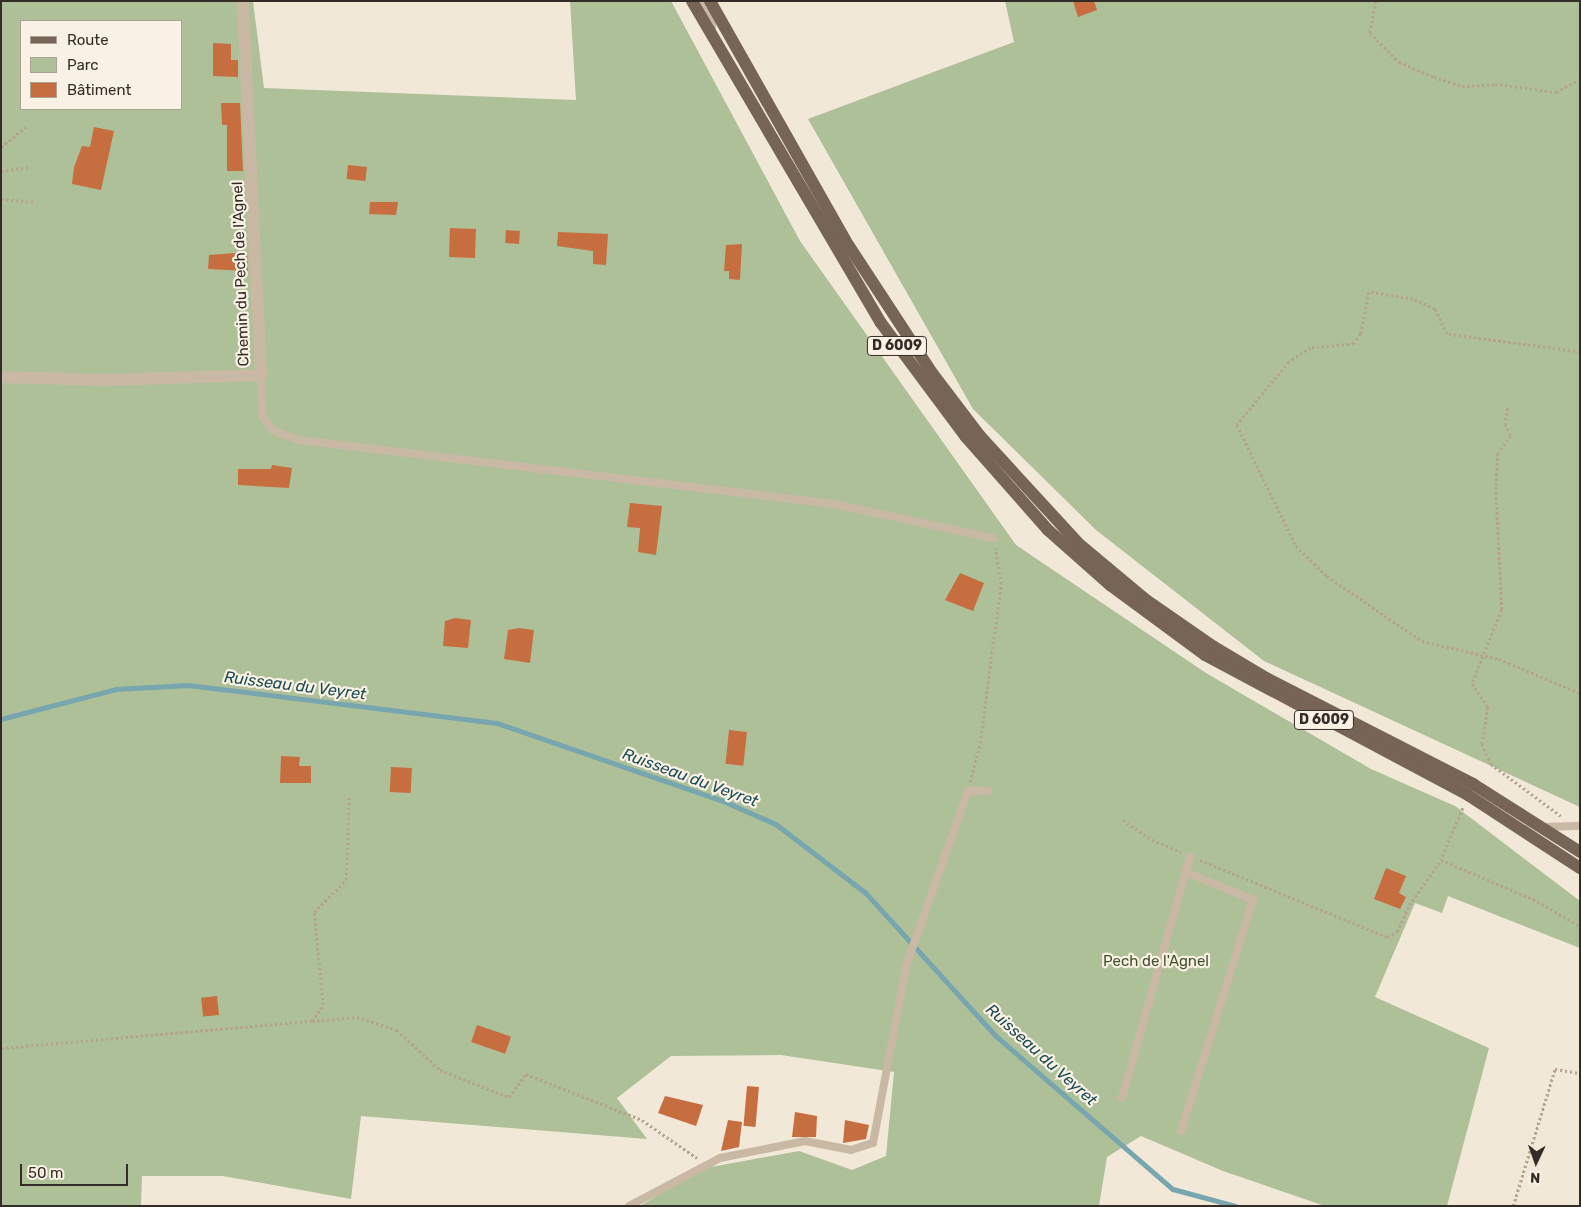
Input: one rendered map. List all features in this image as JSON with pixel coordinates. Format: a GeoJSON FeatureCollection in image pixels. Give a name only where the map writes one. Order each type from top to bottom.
{"type":"FeatureCollection","features":[{"type":"Feature","properties":{"kind":"main road","name":"D 6009"},"geometry":{"type":"LineString","coordinates":[[704,2],[712,37],[881,323],[966,437],[1048,530],[1110,585],[1205,655],[1468,795],[1580,868]]}},
{"type":"Feature","properties":{"kind":"main road","name":"D 6009"},"geometry":{"type":"LineString","coordinates":[[704,2],[846,240],[927,365],[980,436],[1078,543],[1146,600],[1266,678],[1472,784],[1545,827],[1580,852]]}},
{"type":"Feature","properties":{"kind":"street","name":"Chemin du Pech de l'Agnel"},"geometry":{"type":"LineString","coordinates":[[1,377],[104,380],[261,375],[243,1]]}},
{"type":"Feature","properties":{"kind":"lane"},"geometry":{"type":"LineString","coordinates":[[261,375],[262,415],[273,431],[299,440],[834,504],[993,538]]}},
{"type":"Feature","properties":{"kind":"lane"},"geometry":{"type":"LineString","coordinates":[[630,1206],[704,1164],[805,1142],[851,1150],[874,1143],[906,966],[968,791],[988,791]]}},
{"type":"Feature","properties":{"kind":"lane"},"geometry":{"type":"LineString","coordinates":[[1545,827],[1578,827]]}},
{"type":"Feature","properties":{"kind":"lane"},"geometry":{"type":"LineString","coordinates":[[1122,1098],[1190,856]]}},
{"type":"Feature","properties":{"kind":"lane"},"geometry":{"type":"LineString","coordinates":[[1181,1131],[1253,900],[1186,872]]}},
{"type":"Feature","properties":{"kind":"path"},"geometry":{"type":"LineString","coordinates":[[1376,1],[1370,33],[1399,62],[1434,77],[1462,86],[1495,84],[1556,92],[1580,78]]}},
{"type":"Feature","properties":{"kind":"path"},"geometry":{"type":"LineString","coordinates":[[1,147],[26,126]]}},
{"type":"Feature","properties":{"kind":"path"},"geometry":{"type":"LineString","coordinates":[[1,171],[28,167]]}},
{"type":"Feature","properties":{"kind":"path"},"geometry":{"type":"LineString","coordinates":[[1,199],[35,202]]}},
{"type":"Feature","properties":{"kind":"path"},"geometry":{"type":"LineString","coordinates":[[1580,352],[1447,334],[1435,309],[1413,299],[1369,292],[1361,334],[1354,344],[1311,348],[1290,362],[1236,425],[1296,546],[1328,576],[1422,641],[1482,656],[1580,693]]}},
{"type":"Feature","properties":{"kind":"path"},"geometry":{"type":"LineString","coordinates":[[1508,408],[1504,424],[1511,436],[1498,453],[1496,487],[1504,595],[1472,684],[1488,708],[1482,744],[1491,764],[1578,827]]}},
{"type":"Feature","properties":{"kind":"path"},"geometry":{"type":"LineString","coordinates":[[968,791],[980,743],[1001,584],[993,538]]}},
{"type":"Feature","properties":{"kind":"path"},"geometry":{"type":"LineString","coordinates":[[1123,820],[1152,840],[1387,937],[1397,932],[1409,905],[1441,860],[1468,795]]}},
{"type":"Feature","properties":{"kind":"path"},"geometry":{"type":"LineString","coordinates":[[312,1021],[322,1005],[314,912],[346,880],[349,796]]}},
{"type":"Feature","properties":{"kind":"path"},"geometry":{"type":"LineString","coordinates":[[1441,860],[1534,899],[1580,926]]}},
{"type":"Feature","properties":{"kind":"path"},"geometry":{"type":"LineString","coordinates":[[1,1048],[357,1017],[397,1030],[440,1070],[509,1097],[526,1074],[642,1120],[704,1164]]}},
{"type":"Feature","properties":{"kind":"path"},"geometry":{"type":"LineString","coordinates":[[1513,1206],[1555,1069],[1580,1073]]}},
{"type":"Feature","properties":{"kind":"green space","name":"Pech de l'Agnel"},"geometry":{"type":"Polygon","coordinates":[[[1,1],[253,1],[264,88],[576,100],[570,1],[671,1],[800,241],[1016,545],[1206,673],[1371,769],[1455,806],[1580,901],[1580,948],[1448,896],[1442,913],[1415,903],[1375,997],[1489,1048],[1447,1206],[1325,1206],[1223,1171],[1141,1136],[1107,1157],[1099,1206],[640,1206],[700,1169],[799,1151],[852,1170],[886,1156],[894,1072],[781,1055],[671,1056],[617,1098],[647,1139],[361,1116],[351,1199],[223,1176],[142,1176],[141,1206],[1,1206],[1,1]]]}},
{"type":"Feature","properties":{"kind":"green space"},"geometry":{"type":"Polygon","coordinates":[[[1005,1],[1580,1],[1580,807],[1264,661],[1096,530],[973,409],[808,119],[1014,42],[1005,1]]]}},
{"type":"Feature","properties":{"kind":"building"},"geometry":{"type":"Polygon","coordinates":[[[1073,1],[1094,1],[1097,10],[1078,17],[1073,1]]]}},
{"type":"Feature","properties":{"kind":"building"},"geometry":{"type":"Polygon","coordinates":[[[213,43],[231,44],[231,60],[238,60],[238,77],[213,76],[213,43]]]}},
{"type":"Feature","properties":{"kind":"building"},"geometry":{"type":"Polygon","coordinates":[[[221,103],[240,103],[243,171],[227,171],[227,125],[222,125],[221,103]]]}},
{"type":"Feature","properties":{"kind":"building"},"geometry":{"type":"Polygon","coordinates":[[[94,127],[114,131],[101,190],[72,184],[74,167],[82,146],[90,147],[94,127]]]}},
{"type":"Feature","properties":{"kind":"building"},"geometry":{"type":"Polygon","coordinates":[[[348,165],[367,167],[365,181],[347,179],[348,165]]]}},
{"type":"Feature","properties":{"kind":"building"},"geometry":{"type":"Polygon","coordinates":[[[370,202],[398,202],[396,215],[369,214],[370,202]]]}},
{"type":"Feature","properties":{"kind":"building"},"geometry":{"type":"Polygon","coordinates":[[[450,228],[476,229],[475,258],[449,257],[450,228]]]}},
{"type":"Feature","properties":{"kind":"building"},"geometry":{"type":"Polygon","coordinates":[[[506,230],[520,231],[519,244],[505,243],[506,230]]]}},
{"type":"Feature","properties":{"kind":"building"},"geometry":{"type":"Polygon","coordinates":[[[558,232],[608,234],[606,265],[593,264],[593,251],[557,246],[558,232]]]}},
{"type":"Feature","properties":{"kind":"building"},"geometry":{"type":"Polygon","coordinates":[[[742,244],[740,280],[729,279],[729,271],[724,271],[726,245],[742,244]]]}},
{"type":"Feature","properties":{"kind":"building"},"geometry":{"type":"Polygon","coordinates":[[[247,254],[248,271],[208,269],[209,255],[247,254]]]}},
{"type":"Feature","properties":{"kind":"building"},"geometry":{"type":"Polygon","coordinates":[[[272,465],[292,468],[289,488],[238,485],[238,469],[271,469],[272,465]]]}},
{"type":"Feature","properties":{"kind":"building"},"geometry":{"type":"Polygon","coordinates":[[[630,503],[662,506],[656,555],[638,552],[640,528],[627,527],[630,503]]]}},
{"type":"Feature","properties":{"kind":"building"},"geometry":{"type":"Polygon","coordinates":[[[960,573],[984,583],[973,611],[945,600],[960,573]]]}},
{"type":"Feature","properties":{"kind":"building"},"geometry":{"type":"Polygon","coordinates":[[[455,618],[471,620],[468,648],[443,646],[445,621],[455,618]]]}},
{"type":"Feature","properties":{"kind":"building"},"geometry":{"type":"Polygon","coordinates":[[[519,628],[534,630],[530,663],[504,659],[508,630],[519,628]]]}},
{"type":"Feature","properties":{"kind":"building"},"geometry":{"type":"Polygon","coordinates":[[[729,730],[747,732],[743,766],[725,764],[729,730]]]}},
{"type":"Feature","properties":{"kind":"building"},"geometry":{"type":"Polygon","coordinates":[[[281,756],[300,757],[299,766],[311,766],[311,783],[280,783],[281,756]]]}},
{"type":"Feature","properties":{"kind":"building"},"geometry":{"type":"Polygon","coordinates":[[[391,767],[412,768],[411,793],[390,792],[391,767]]]}},
{"type":"Feature","properties":{"kind":"building"},"geometry":{"type":"Polygon","coordinates":[[[1386,868],[1406,876],[1399,893],[1406,897],[1400,909],[1374,899],[1386,868]]]}},
{"type":"Feature","properties":{"kind":"building"},"geometry":{"type":"Polygon","coordinates":[[[217,996],[219,1015],[203,1017],[201,998],[217,996]]]}},
{"type":"Feature","properties":{"kind":"building"},"geometry":{"type":"Polygon","coordinates":[[[477,1025],[511,1037],[505,1054],[471,1042],[477,1025]]]}},
{"type":"Feature","properties":{"kind":"building"},"geometry":{"type":"Polygon","coordinates":[[[747,1086],[759,1087],[755,1127],[744,1126],[747,1086]]]}},
{"type":"Feature","properties":{"kind":"building"},"geometry":{"type":"Polygon","coordinates":[[[665,1096],[703,1105],[696,1126],[658,1113],[665,1096]]]}},
{"type":"Feature","properties":{"kind":"building"},"geometry":{"type":"Polygon","coordinates":[[[795,1112],[817,1116],[816,1137],[792,1137],[795,1112]]]}},
{"type":"Feature","properties":{"kind":"building"},"geometry":{"type":"Polygon","coordinates":[[[728,1120],[742,1122],[739,1147],[721,1151],[728,1120]]]}},
{"type":"Feature","properties":{"kind":"building"},"geometry":{"type":"Polygon","coordinates":[[[845,1120],[869,1125],[866,1139],[843,1143],[845,1120]]]}},
{"type":"Feature","properties":{"kind":"waterway","name":"Ruisseau du Veyret"},"geometry":{"type":"LineString","coordinates":[[1,719],[116,689],[188,685],[497,723],[721,800],[776,824],[866,893],[995,1035],[1173,1189],[1236,1206]]}}]}
